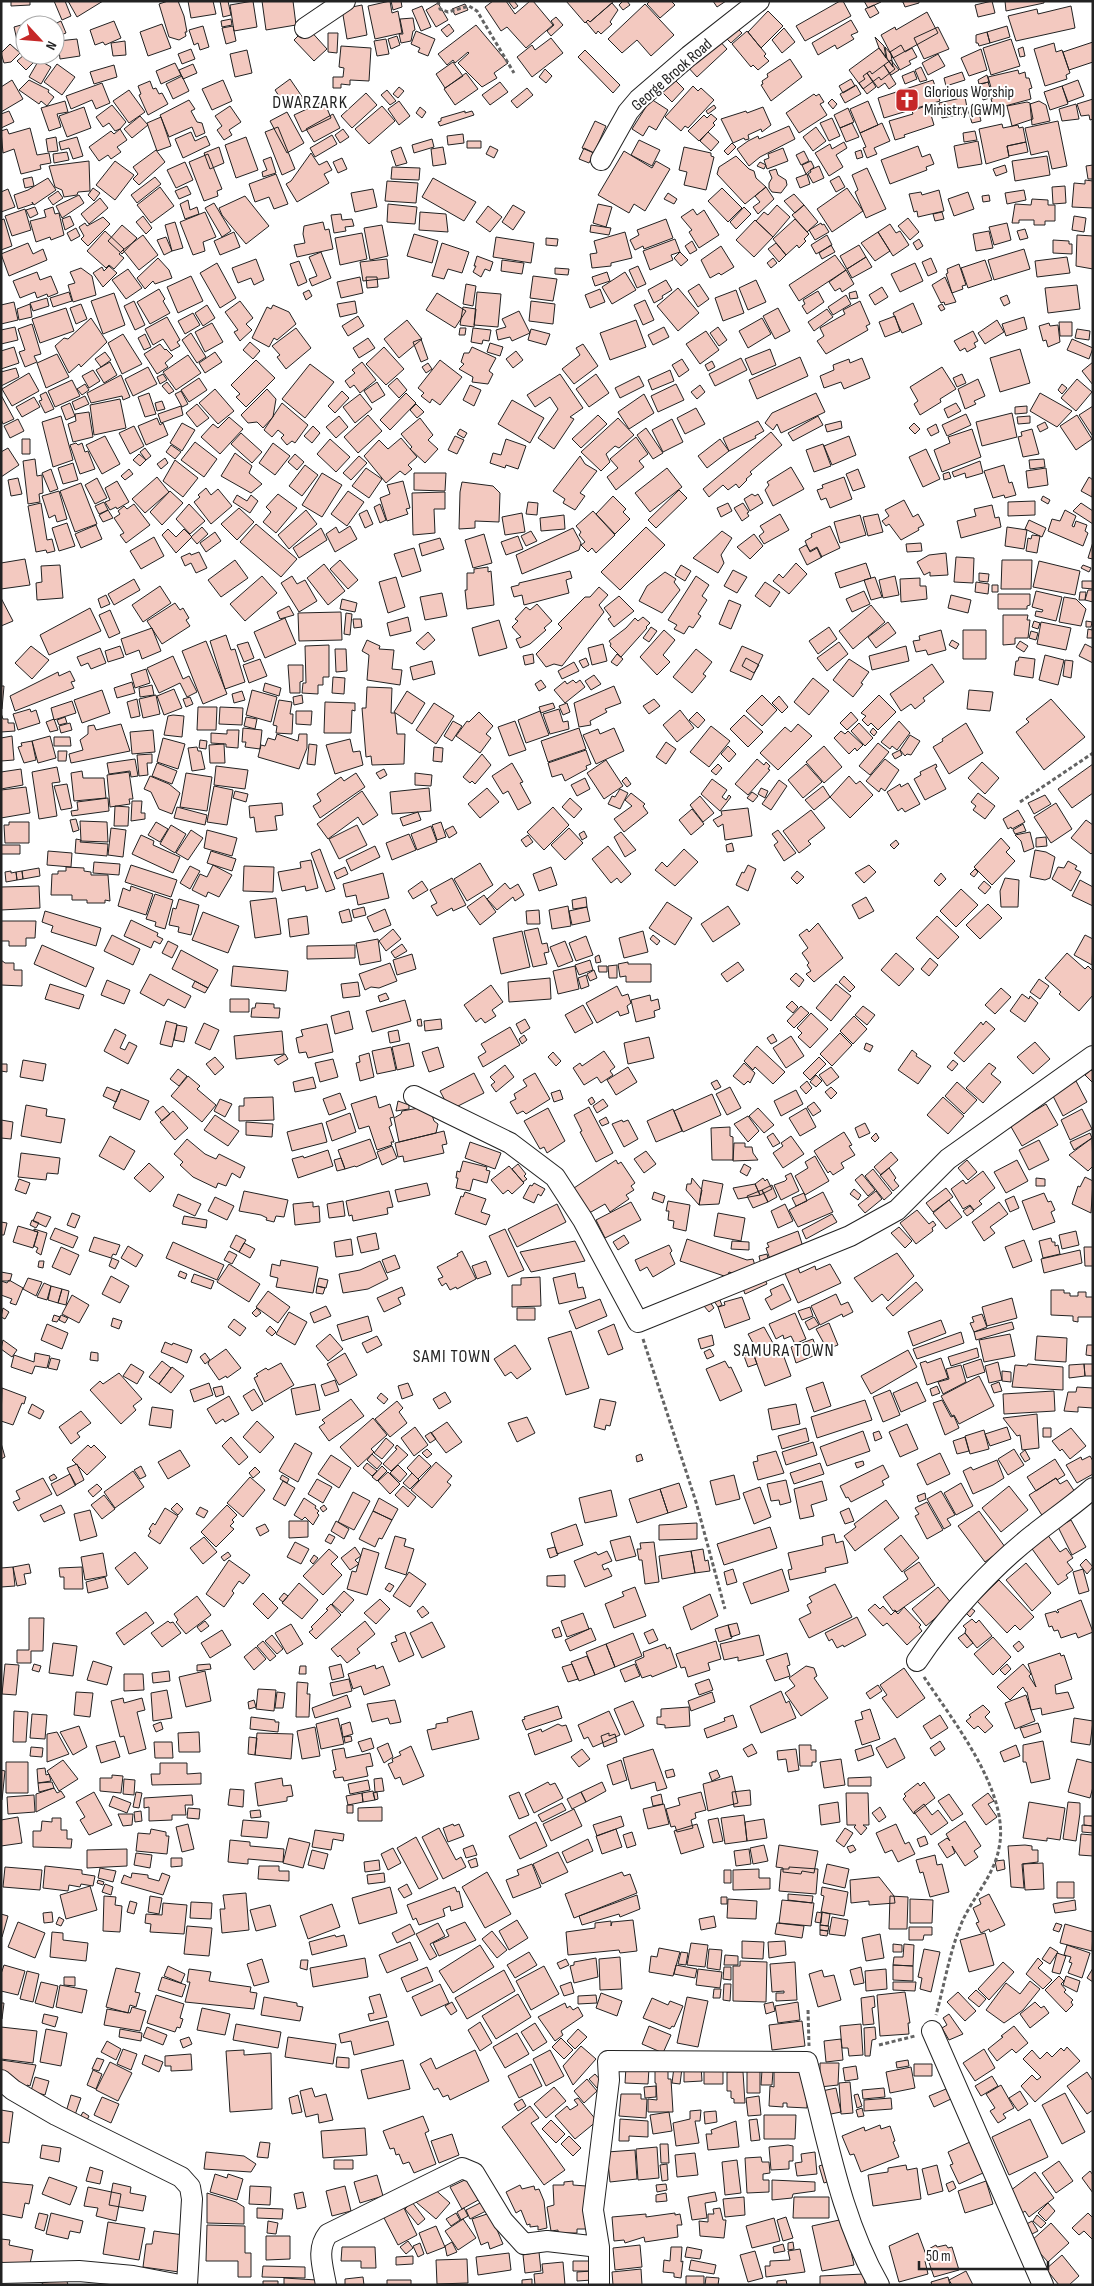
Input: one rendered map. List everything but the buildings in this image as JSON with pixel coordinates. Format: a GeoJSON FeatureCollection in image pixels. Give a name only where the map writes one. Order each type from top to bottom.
{"type":"FeatureCollection","features":[{"type":"Feature","properties":{"kind":"street"},"geometry":{"type":"LineString","coordinates":[[305,28],[345,1]]}},
{"type":"Feature","properties":{"kind":"street","name":"George Brook Road"},"geometry":{"type":"LineString","coordinates":[[600,160],[628,112],[639,99],[689,56],[759,1]]}},
{"type":"Feature","properties":{"kind":"street"},"geometry":{"type":"LineString","coordinates":[[414,1096],[510,1143],[555,1177],[583,1220],[638,1322],[850,1236],[897,1210],[948,1159],[1093,1056]]}},
{"type":"Feature","properties":{"kind":"street"},"geometry":{"type":"LineString","coordinates":[[917,1660],[976,1588],[1032,1535],[1078,1502],[1093,1488]]}},
{"type":"Feature","properties":{"kind":"street"},"geometry":{"type":"LineString","coordinates":[[932,2031],[1043,2285]]}},
{"type":"Feature","properties":{"kind":"street"},"geometry":{"type":"LineString","coordinates":[[599,2285],[599,2247],[593,2210],[609,2080],[608,2061],[807,2062],[844,2202],[864,2258],[879,2285]]}},
{"type":"Feature","properties":{"kind":"street"},"geometry":{"type":"LineString","coordinates":[[1,2080],[13,2090],[56,2115],[181,2177],[190,2187],[192,2199],[187,2285]]}},
{"type":"Feature","properties":{"kind":"street"},"geometry":{"type":"LineString","coordinates":[[326,2285],[321,2242],[328,2234],[462,2168],[474,2174],[503,2221],[524,2244],[547,2241],[599,2247]]}},
{"type":"Feature","properties":{"kind":"street"},"geometry":{"type":"LineString","coordinates":[[1,2273],[79,2271],[133,2276],[180,2285]]}},
{"type":"Feature","properties":{"kind":"path"},"geometry":{"type":"LineString","coordinates":[[438,1],[440,9],[448,12],[469,6],[477,11],[514,73]]}},
{"type":"Feature","properties":{"kind":"path"},"geometry":{"type":"LineString","coordinates":[[1020,802],[1093,753]]}},
{"type":"Feature","properties":{"kind":"path"},"geometry":{"type":"LineString","coordinates":[[638,1322],[696,1502],[725,1609]]}},
{"type":"Feature","properties":{"kind":"path"},"geometry":{"type":"LineString","coordinates":[[879,2045],[932,2031],[960,1926],[1000,1848],[1000,1824],[993,1792],[978,1758],[921,1672],[917,1660]]}},
{"type":"Feature","properties":{"kind":"path"},"geometry":{"type":"LineString","coordinates":[[807,2062],[810,2035],[808,2010]]}},
{"type":"Feature","properties":{"kind":"place","name":"Glorious Worship Ministry (GWM)"},"geometry":{"type":"Point","coordinates":[907,100]}},
{"type":"Feature","properties":{"kind":"district","name":"DWARZARK"},"geometry":{"type":"Point","coordinates":[310,102]}},
{"type":"Feature","properties":{"kind":"district","name":"SAMURA TOWN"},"geometry":{"type":"Point","coordinates":[784,1350]}},
{"type":"Feature","properties":{"kind":"district","name":"SAMI TOWN"},"geometry":{"type":"Point","coordinates":[452,1356]}}]}
